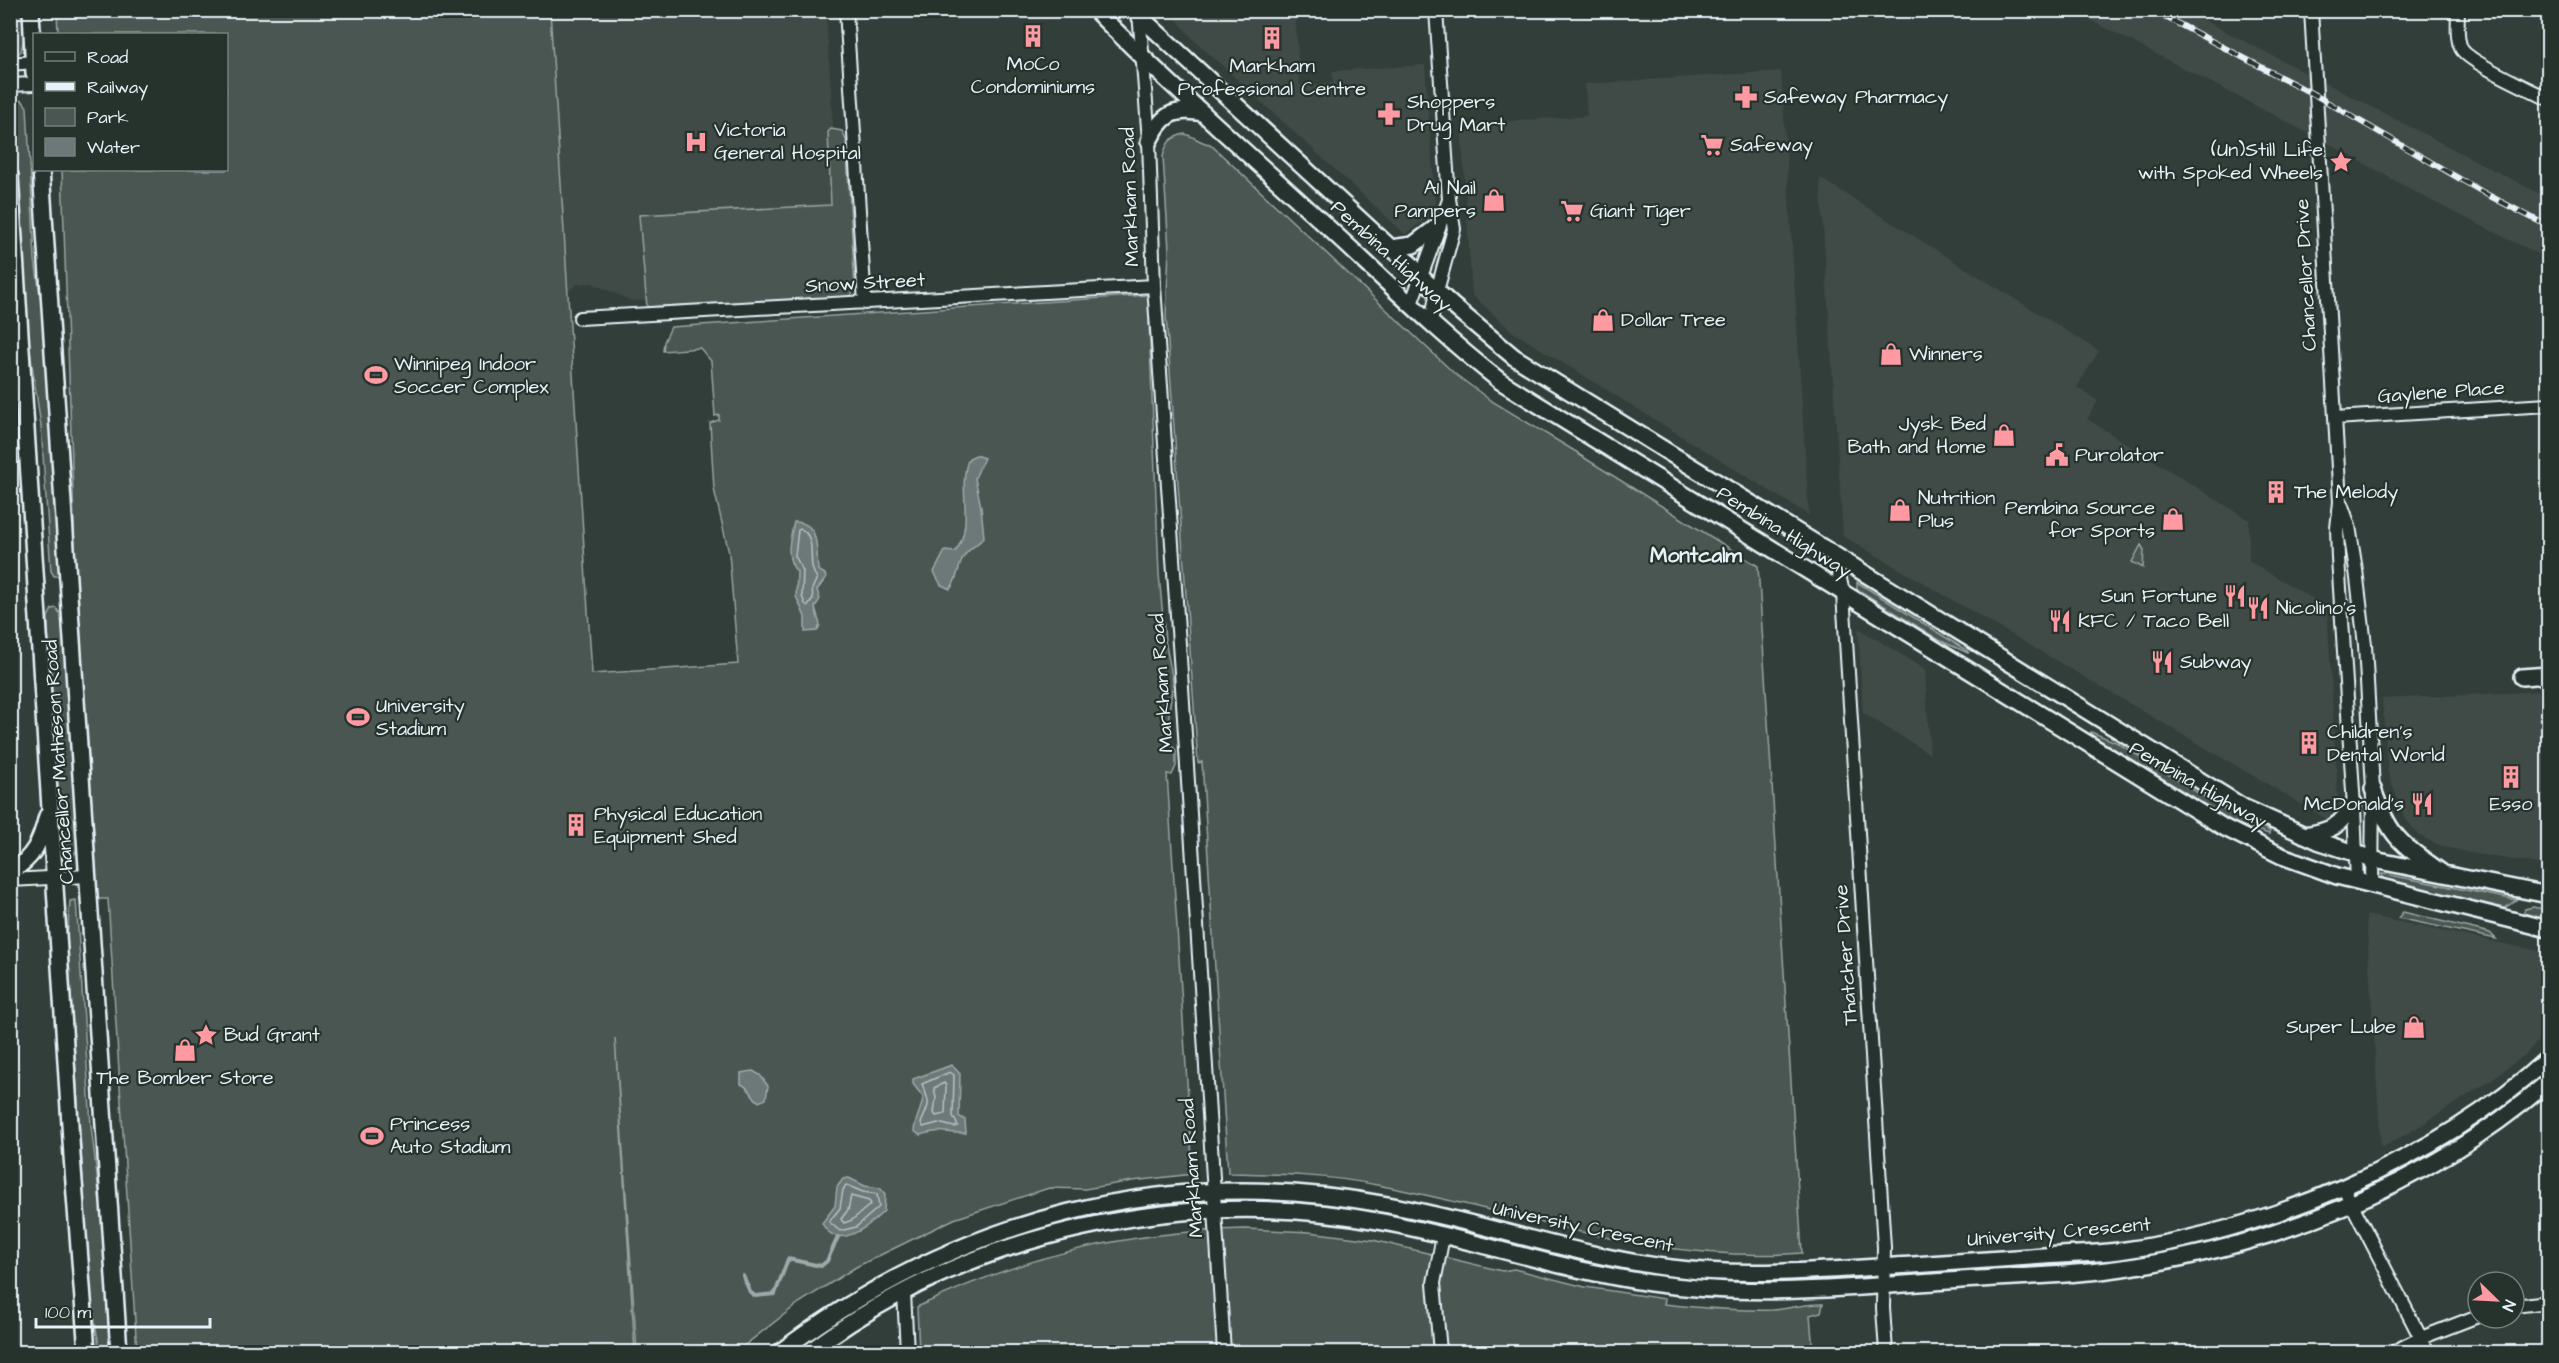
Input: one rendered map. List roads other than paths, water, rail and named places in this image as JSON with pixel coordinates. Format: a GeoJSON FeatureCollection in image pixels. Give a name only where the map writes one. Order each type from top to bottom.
{"type":"FeatureCollection","features":[{"type":"Feature","properties":{"kind":"main road"},"geometry":{"type":"LineString","coordinates":[[31,10],[33,45]]}},
{"type":"Feature","properties":{"kind":"main road","name":"Pembina Highway"},"geometry":{"type":"LineString","coordinates":[[1095,10],[1143,59],[1411,304],[1500,381],[2203,816],[2282,856],[2357,882],[2548,929]]}},
{"type":"Feature","properties":{"kind":"main road","name":"Pembina Highway"},"geometry":{"type":"LineString","coordinates":[[1137,12],[1411,264],[1420,276],[1514,357],[2230,800],[2304,835],[2372,859],[2446,876],[2548,895]]}},
{"type":"Feature","properties":{"kind":"main road"},"geometry":{"type":"LineString","coordinates":[[1149,141],[1158,123],[1167,116],[1189,110],[1203,113]]}},
{"type":"Feature","properties":{"kind":"main road","name":"Chancellor Matheson Road"},"geometry":{"type":"LineString","coordinates":[[41,171],[119,1353]]}},
{"type":"Feature","properties":{"kind":"main road","name":"Chancellor Matheson Road"},"geometry":{"type":"LineString","coordinates":[[10,176],[72,1156],[87,1353]]}},
{"type":"Feature","properties":{"kind":"main road"},"geometry":{"type":"LineString","coordinates":[[1391,248],[1413,244],[1438,226]]}},
{"type":"Feature","properties":{"kind":"main road"},"geometry":{"type":"LineString","coordinates":[[2522,677],[2548,675]]}},
{"type":"Feature","properties":{"kind":"main road"},"geometry":{"type":"LineString","coordinates":[[2373,789],[2391,831],[2419,857],[2446,876]]}},
{"type":"Feature","properties":{"kind":"main road"},"geometry":{"type":"LineString","coordinates":[[10,872],[30,857],[41,840],[51,801]]}},
{"type":"Feature","properties":{"kind":"main road"},"geometry":{"type":"LineString","coordinates":[[2304,835],[2322,832],[2338,825],[2354,803]]}},
{"type":"Feature","properties":{"kind":"main road","name":"University Crescent"},"geometry":{"type":"LineString","coordinates":[[780,1353],[868,1292],[937,1257],[980,1239],[1039,1220],[1110,1203],[1213,1191],[1287,1192],[1358,1199],[1411,1209],[1591,1253],[1671,1268],[1761,1273],[2116,1251],[2170,1242],[2269,1216],[2343,1187],[2413,1153],[2504,1095],[2548,1058]]}},
{"type":"Feature","properties":{"kind":"main road","name":"University Crescent"},"geometry":{"type":"LineString","coordinates":[[809,1353],[857,1320],[904,1293],[978,1259],[1054,1234],[1112,1221],[1214,1210],[1316,1212],[1387,1223],[1609,1276],[1669,1286],[1758,1291],[1883,1286],[2076,1273],[2154,1263],[2264,1236],[2351,1204],[2465,1143],[2516,1108],[2548,1082]]}},
{"type":"Feature","properties":{"kind":"street"},"geometry":{"type":"LineString","coordinates":[[846,10],[865,303]]}},
{"type":"Feature","properties":{"kind":"street"},"geometry":{"type":"LineString","coordinates":[[1431,322],[1454,229],[1449,199],[1436,10]]}},
{"type":"Feature","properties":{"kind":"street","name":"Chancellor Drive"},"geometry":{"type":"LineString","coordinates":[[2311,10],[2340,502],[2337,528],[2338,558],[2357,882]]}},
{"type":"Feature","properties":{"kind":"street"},"geometry":{"type":"LineString","coordinates":[[2458,10],[2458,40],[2463,52],[2474,61],[2548,99]]}},
{"type":"Feature","properties":{"kind":"street","name":"Markham Road"},"geometry":{"type":"LineString","coordinates":[[1137,12],[1149,141],[1154,286],[1224,1353]]}},
{"type":"Feature","properties":{"kind":"street"},"geometry":{"type":"LineString","coordinates":[[10,64],[33,62]]}},
{"type":"Feature","properties":{"kind":"street"},"geometry":{"type":"LineString","coordinates":[[10,86],[33,84]]}},
{"type":"Feature","properties":{"kind":"street"},"geometry":{"type":"LineString","coordinates":[[1411,304],[1449,199]]}},
{"type":"Feature","properties":{"kind":"street","name":"Snow Street"},"geometry":{"type":"LineString","coordinates":[[579,318],[1154,286]]}},
{"type":"Feature","properties":{"kind":"street","name":"Gaylene Place"},"geometry":{"type":"LineString","coordinates":[[2335,418],[2548,405]]}},
{"type":"Feature","properties":{"kind":"street","name":"Chancellor Drive"},"geometry":{"type":"LineString","coordinates":[[2340,502],[2349,526],[2361,606],[2373,789],[2372,886]]}},
{"type":"Feature","properties":{"kind":"street","name":"Thatcher Drive"},"geometry":{"type":"LineString","coordinates":[[1835,556],[1843,593],[1883,1267],[1886,1353]]}},
{"type":"Feature","properties":{"kind":"street"},"geometry":{"type":"LineString","coordinates":[[10,880],[88,876]]}},
{"type":"Feature","properties":{"kind":"street"},"geometry":{"type":"LineString","coordinates":[[2343,1187],[2428,1353]]}},
{"type":"Feature","properties":{"kind":"street"},"geometry":{"type":"LineString","coordinates":[[1440,1353],[1434,1283],[1443,1236]]}},
{"type":"Feature","properties":{"kind":"street"},"geometry":{"type":"LineString","coordinates":[[904,1293],[908,1353]]}},
{"type":"Feature","properties":{"kind":"street"},"geometry":{"type":"LineString","coordinates":[[2526,1305],[2548,1302]]}},
{"type":"Feature","properties":{"kind":"street"},"geometry":{"type":"LineString","coordinates":[[2393,1353],[2421,1338],[2466,1321]]}},
{"type":"Feature","properties":{"kind":"water"},"geometry":{"type":"Polygon","coordinates":[[[976,455],[984,458],[975,478],[984,537],[965,555],[950,589],[941,585],[934,572],[945,551],[955,552],[961,541],[965,517],[966,469],[969,458],[976,455]]]}},
{"type":"Feature","properties":{"kind":"water"},"geometry":{"type":"Polygon","coordinates":[[[794,522],[803,523],[813,532],[817,546],[818,570],[825,574],[826,578],[817,590],[820,599],[815,607],[820,625],[817,631],[805,632],[805,617],[796,596],[797,572],[789,555],[794,522]]]}},
{"type":"Feature","properties":{"kind":"water"},"geometry":{"type":"Polygon","coordinates":[[[952,1065],[960,1074],[959,1116],[965,1120],[966,1133],[939,1132],[920,1135],[914,1131],[923,1097],[913,1084],[913,1079],[952,1065]]]}},
{"type":"Feature","properties":{"kind":"water"},"geometry":{"type":"Polygon","coordinates":[[[753,1071],[760,1075],[768,1086],[766,1099],[759,1102],[741,1084],[741,1073],[753,1071]]]}},
{"type":"Feature","properties":{"kind":"water"},"geometry":{"type":"Polygon","coordinates":[[[849,1178],[865,1186],[880,1188],[885,1194],[884,1211],[853,1234],[836,1236],[828,1232],[822,1223],[835,1206],[837,1187],[843,1179],[849,1178]]]}},
{"type":"Feature","properties":{"kind":"waterway"},"geometry":{"type":"LineString","coordinates":[[743,1276],[750,1292],[755,1296],[775,1294],[788,1259],[821,1266],[827,1261],[838,1237]]}},
{"type":"Feature","properties":{"kind":"railway"},"geometry":{"type":"LineString","coordinates":[[2152,10],[2315,95],[2486,194],[2548,226]]}},
{"type":"Feature","properties":{"kind":"place","name":"MoCo Condominiums"},"geometry":{"type":"Point","coordinates":[1033,36]}},
{"type":"Feature","properties":{"kind":"place","name":"Markham Professional Centre"},"geometry":{"type":"Point","coordinates":[1272,38]}},
{"type":"Feature","properties":{"kind":"place","name":"Safeway Pharmacy"},"geometry":{"type":"Point","coordinates":[1746,97]}},
{"type":"Feature","properties":{"kind":"place","name":"Shoppers Drug Mart"},"geometry":{"type":"Point","coordinates":[1389,114]}},
{"type":"Feature","properties":{"kind":"place","name":"Victoria General Hospital"},"geometry":{"type":"Point","coordinates":[696,142]}},
{"type":"Feature","properties":{"kind":"place","name":"Safeway"},"geometry":{"type":"Point","coordinates":[1712,145]}},
{"type":"Feature","properties":{"kind":"place","name":"(Un)Still Life with Spoked Wheels"},"geometry":{"type":"Point","coordinates":[2341,162]}},
{"type":"Feature","properties":{"kind":"place","name":"A1 Nail Pampers"},"geometry":{"type":"Point","coordinates":[1494,200]}},
{"type":"Feature","properties":{"kind":"place","name":"Giant Tiger"},"geometry":{"type":"Point","coordinates":[1572,211]}},
{"type":"Feature","properties":{"kind":"place","name":"Dollar Tree"},"geometry":{"type":"Point","coordinates":[1603,320]}},
{"type":"Feature","properties":{"kind":"place","name":"Winners"},"geometry":{"type":"Point","coordinates":[1891,354]}},
{"type":"Feature","properties":{"kind":"place","name":"Winnipeg Indoor Soccer Complex"},"geometry":{"type":"Point","coordinates":[376,375]}},
{"type":"Feature","properties":{"kind":"place","name":"Jysk Bed Bath and Home"},"geometry":{"type":"Point","coordinates":[2004,435]}},
{"type":"Feature","properties":{"kind":"place","name":"Purolator"},"geometry":{"type":"Point","coordinates":[2057,455]}},
{"type":"Feature","properties":{"kind":"place","name":"The Melody"},"geometry":{"type":"Point","coordinates":[2276,492]}},
{"type":"Feature","properties":{"kind":"place","name":"Nutrition Plus"},"geometry":{"type":"Point","coordinates":[1900,510]}},
{"type":"Feature","properties":{"kind":"place","name":"Pembina Source for Sports"},"geometry":{"type":"Point","coordinates":[2173,519]}},
{"type":"Feature","properties":{"kind":"place","name":"Sun Fortune"},"geometry":{"type":"Point","coordinates":[2235,596]}},
{"type":"Feature","properties":{"kind":"place","name":"Nicolino's"},"geometry":{"type":"Point","coordinates":[2258,608]}},
{"type":"Feature","properties":{"kind":"place","name":"KFC / Taco Bell"},"geometry":{"type":"Point","coordinates":[2060,621]}},
{"type":"Feature","properties":{"kind":"place","name":"Subway"},"geometry":{"type":"Point","coordinates":[2162,662]}},
{"type":"Feature","properties":{"kind":"place","name":"University Stadium"},"geometry":{"type":"Point","coordinates":[358,717]}},
{"type":"Feature","properties":{"kind":"place","name":"Children's Dental World"},"geometry":{"type":"Point","coordinates":[2309,743]}},
{"type":"Feature","properties":{"kind":"place","name":"Esso"},"geometry":{"type":"Point","coordinates":[2511,777]}},
{"type":"Feature","properties":{"kind":"place","name":"McDonald's"},"geometry":{"type":"Point","coordinates":[2422,804]}},
{"type":"Feature","properties":{"kind":"place","name":"Physical Education Equipment Shed"},"geometry":{"type":"Point","coordinates":[576,825]}},
{"type":"Feature","properties":{"kind":"place","name":"Super Lube"},"geometry":{"type":"Point","coordinates":[2414,1027]}},
{"type":"Feature","properties":{"kind":"place","name":"Bud Grant"},"geometry":{"type":"Point","coordinates":[206,1035]}},
{"type":"Feature","properties":{"kind":"place","name":"The Bomber Store"},"geometry":{"type":"Point","coordinates":[185,1050]}},
{"type":"Feature","properties":{"kind":"place","name":"Princess Auto Stadium"},"geometry":{"type":"Point","coordinates":[372,1136]}},
{"type":"Feature","properties":{"kind":"district","name":"Montcalm"},"geometry":{"type":"Point","coordinates":[1696,555]}}]}
